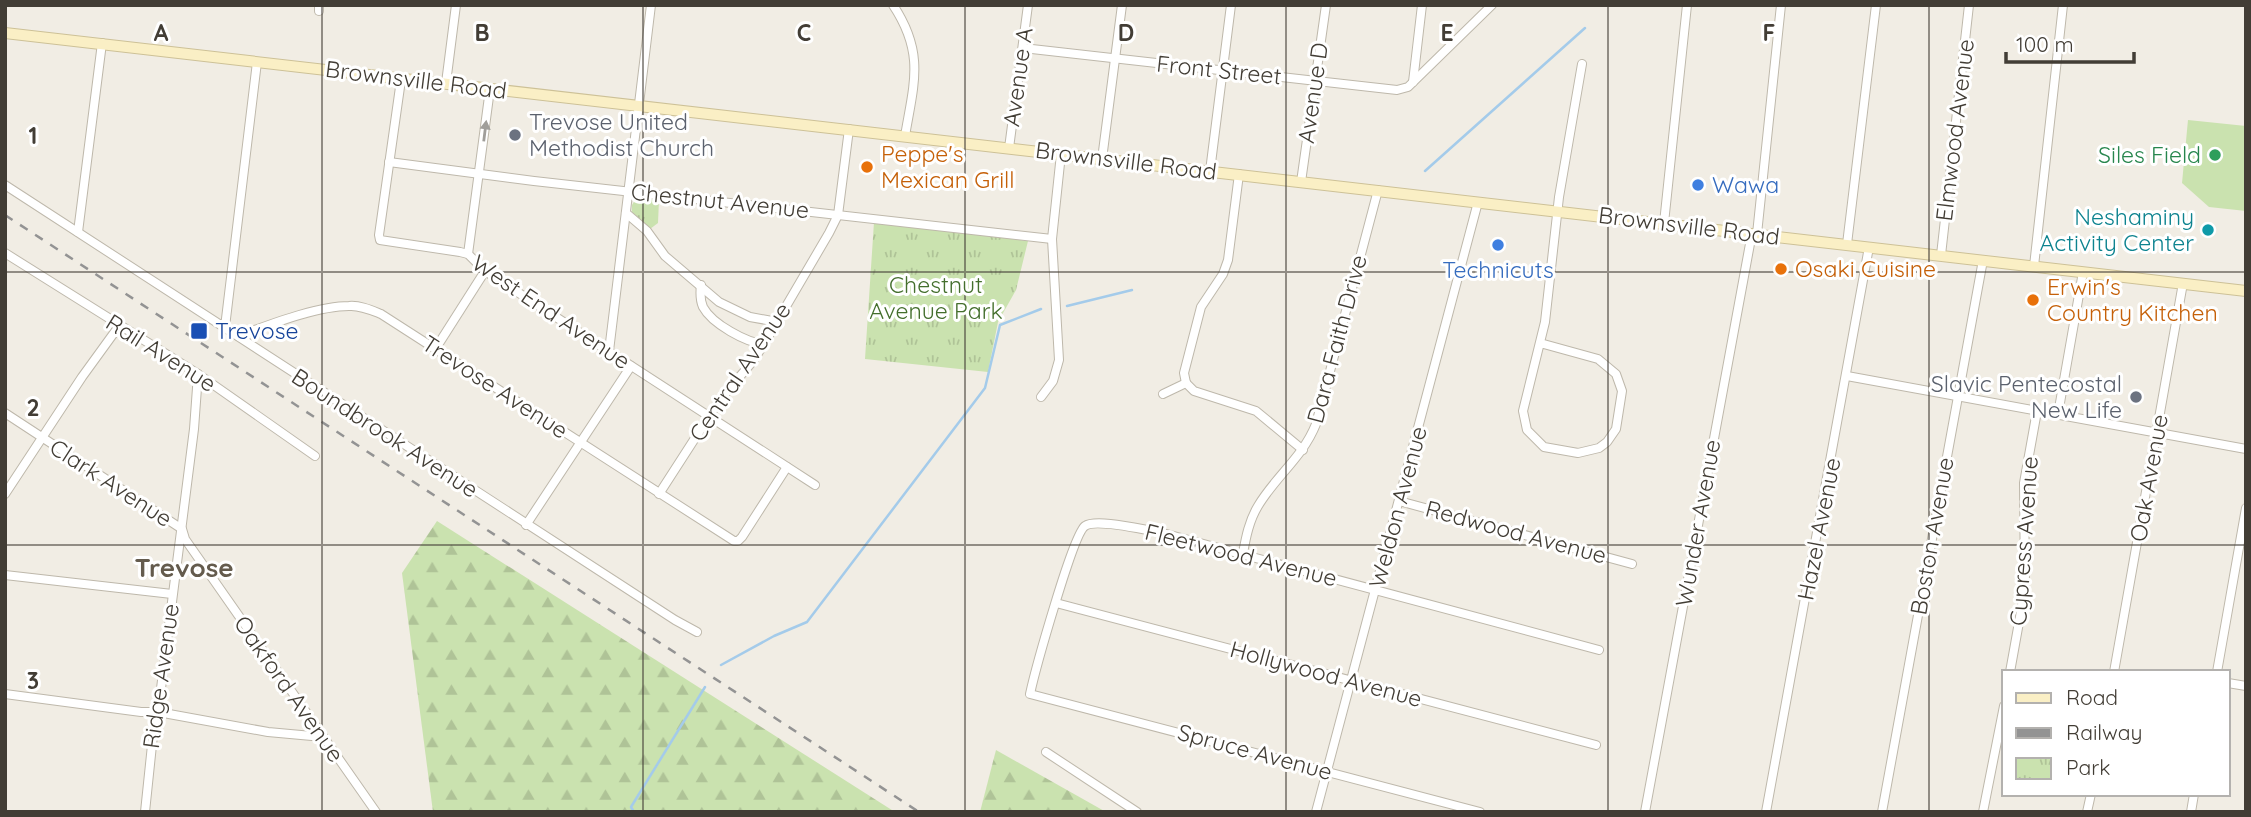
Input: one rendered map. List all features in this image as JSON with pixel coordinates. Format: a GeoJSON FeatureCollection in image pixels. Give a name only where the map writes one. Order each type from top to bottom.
{"type":"FeatureCollection","features":[{"type":"Feature","properties":{"kind":"street"},"geometry":{"type":"LineString","coordinates":[[446,83],[456,5]]}},
{"type":"Feature","properties":{"kind":"street"},"geometry":{"type":"LineString","coordinates":[[609,351],[651,5]]}},
{"type":"Feature","properties":{"kind":"street"},"geometry":{"type":"LineString","coordinates":[[893,5],[912,40],[915,63],[905,136]]}},
{"type":"Feature","properties":{"kind":"street","name":"Avenue A"},"geometry":{"type":"LineString","coordinates":[[1009,148],[1028,5]]}},
{"type":"Feature","properties":{"kind":"street"},"geometry":{"type":"LineString","coordinates":[[1102,159],[1122,5]]}},
{"type":"Feature","properties":{"kind":"street"},"geometry":{"type":"LineString","coordinates":[[1210,171],[1231,5]]}},
{"type":"Feature","properties":{"kind":"street","name":"Avenue D"},"geometry":{"type":"LineString","coordinates":[[1301,181],[1326,5]]}},
{"type":"Feature","properties":{"kind":"street"},"geometry":{"type":"LineString","coordinates":[[1413,82],[1422,5]]}},
{"type":"Feature","properties":{"kind":"street"},"geometry":{"type":"LineString","coordinates":[[1413,82],[1492,5]]}},
{"type":"Feature","properties":{"kind":"street"},"geometry":{"type":"LineString","coordinates":[[1664,223],[1686,5]]}},
{"type":"Feature","properties":{"kind":"street","name":"Wunder Avenue"},"geometry":{"type":"LineString","coordinates":[[1645,812],[1754,234],[1781,5]]}},
{"type":"Feature","properties":{"kind":"street"},"geometry":{"type":"LineString","coordinates":[[1847,244],[1876,5]]}},
{"type":"Feature","properties":{"kind":"street","name":"Elmwood Avenue"},"geometry":{"type":"LineString","coordinates":[[1941,255],[1969,5]]}},
{"type":"Feature","properties":{"kind":"street"},"geometry":{"type":"LineString","coordinates":[[2034,266],[2063,5]]}},
{"type":"Feature","properties":{"kind":"street","name":"Brownsville Road"},"geometry":{"type":"LineString","coordinates":[[5,33],[2246,290]]}},
{"type":"Feature","properties":{"kind":"street"},"geometry":{"type":"LineString","coordinates":[[78,232],[102,43]]}},
{"type":"Feature","properties":{"kind":"street","name":"Front Street"},"geometry":{"type":"LineString","coordinates":[[1023,48],[1397,90],[1408,87],[1413,82]]}},
{"type":"Feature","properties":{"kind":"street"},"geometry":{"type":"LineString","coordinates":[[225,327],[257,62]]}},
{"type":"Feature","properties":{"kind":"street"},"geometry":{"type":"LineString","coordinates":[[1540,343],[1598,359],[1616,374],[1622,391],[1616,429],[1599,448],[1583,453],[1552,450],[1537,442],[1527,430],[1524,405],[1547,306],[1557,211],[1582,64]]}},
{"type":"Feature","properties":{"kind":"street"},"geometry":{"type":"LineString","coordinates":[[389,162],[401,80]]}},
{"type":"Feature","properties":{"kind":"street"},"geometry":{"type":"LineString","coordinates":[[468,254],[491,89]]}},
{"type":"Feature","properties":{"kind":"street","name":"Central Avenue"},"geometry":{"type":"LineString","coordinates":[[659,494],[709,416],[764,344],[838,215],[849,129]]}},
{"type":"Feature","properties":{"kind":"street"},"geometry":{"type":"LineString","coordinates":[[1041,397],[1053,381],[1059,360],[1052,239],[1061,154]]}},
{"type":"Feature","properties":{"kind":"street","name":"Chestnut Avenue"},"geometry":{"type":"LineString","coordinates":[[389,162],[1052,239]]}},
{"type":"Feature","properties":{"kind":"street","name":"West End Avenue"},"geometry":{"type":"LineString","coordinates":[[389,162],[380,240],[468,254],[485,271],[815,485]]}},
{"type":"Feature","properties":{"kind":"street"},"geometry":{"type":"LineString","coordinates":[[1238,174],[1228,260],[1223,274],[1201,307],[1184,373],[1186,383],[1194,391],[1256,411],[1303,450]]}},
{"type":"Feature","properties":{"kind":"street","name":"Boundbrook Avenue"},"geometry":{"type":"LineString","coordinates":[[5,185],[394,440],[697,632]]}},
{"type":"Feature","properties":{"kind":"street","name":"Dara Faith Drive"},"geometry":{"type":"LineString","coordinates":[[1243,553],[1248,529],[1258,506],[1303,450],[1316,424],[1378,190]]}},
{"type":"Feature","properties":{"kind":"street","name":"Weldon Avenue"},"geometry":{"type":"LineString","coordinates":[[1316,812],[1478,202]]}},
{"type":"Feature","properties":{"kind":"street"},"geometry":{"type":"LineString","coordinates":[[626,213],[647,231],[665,256],[719,302],[739,313],[772,321],[780,318]]}},
{"type":"Feature","properties":{"kind":"street","name":"Hazel Avenue"},"geometry":{"type":"LineString","coordinates":[[1766,812],[1870,247]]}},
{"type":"Feature","properties":{"kind":"street","name":"Rail Avenue"},"geometry":{"type":"LineString","coordinates":[[5,253],[198,374],[315,456]]}},
{"type":"Feature","properties":{"kind":"street","name":"Boston Avenue"},"geometry":{"type":"LineString","coordinates":[[1882,812],[1983,260]]}},
{"type":"Feature","properties":{"kind":"street"},"geometry":{"type":"LineString","coordinates":[[436,348],[485,271]]}},
{"type":"Feature","properties":{"kind":"street"},"geometry":{"type":"LineString","coordinates":[[2057,414],[2083,272]]}},
{"type":"Feature","properties":{"kind":"street","name":"Oak Avenue"},"geometry":{"type":"LineString","coordinates":[[2114,670],[2183,283]]}},
{"type":"Feature","properties":{"kind":"street"},"geometry":{"type":"LineString","coordinates":[[701,285],[702,305],[711,318],[753,344],[764,344]]}},
{"type":"Feature","properties":{"kind":"street","name":"Trevose Avenue"},"geometry":{"type":"LineString","coordinates":[[238,336],[305,315],[349,306],[381,314],[734,541],[742,537],[787,467]]}},
{"type":"Feature","properties":{"kind":"street"},"geometry":{"type":"LineString","coordinates":[[5,494],[119,326]]}},
{"type":"Feature","properties":{"kind":"street"},"geometry":{"type":"LineString","coordinates":[[526,525],[631,366]]}},
{"type":"Feature","properties":{"kind":"street","name":"Ridge Avenue"},"geometry":{"type":"LineString","coordinates":[[145,812],[154,726],[182,529],[198,374]]}},
{"type":"Feature","properties":{"kind":"street"},"geometry":{"type":"LineString","coordinates":[[1847,376],[2246,449]]}},
{"type":"Feature","properties":{"kind":"street"},"geometry":{"type":"LineString","coordinates":[[1163,394],[1186,383]]}},
{"type":"Feature","properties":{"kind":"street","name":"Cypress Avenue"},"geometry":{"type":"LineString","coordinates":[[2010,670],[2025,589],[2024,483],[2037,411]]}},
{"type":"Feature","properties":{"kind":"street","name":"Clark Avenue"},"geometry":{"type":"LineString","coordinates":[[5,413],[182,529]]}},
{"type":"Feature","properties":{"kind":"street","name":"Redwood Avenue"},"geometry":{"type":"LineString","coordinates":[[1399,501],[1632,564]]}},
{"type":"Feature","properties":{"kind":"street"},"geometry":{"type":"LineString","coordinates":[[2217,670],[2246,508]]}},
{"type":"Feature","properties":{"kind":"street","name":"Fleetwood Avenue"},"geometry":{"type":"LineString","coordinates":[[1056,603],[1078,534],[1085,525],[1096,523],[1159,532],[1243,553],[1599,650]]}},
{"type":"Feature","properties":{"kind":"street","name":"Oakford Avenue"},"geometry":{"type":"LineString","coordinates":[[182,529],[185,539],[376,812]]}},
{"type":"Feature","properties":{"kind":"street"},"geometry":{"type":"LineString","coordinates":[[5,575],[172,594]]}},
{"type":"Feature","properties":{"kind":"street","name":"Hollywood Avenue"},"geometry":{"type":"LineString","coordinates":[[1056,603],[1595,745]]}},
{"type":"Feature","properties":{"kind":"street","name":"Spruce Avenue"},"geometry":{"type":"LineString","coordinates":[[1056,603],[1030,694],[1480,812]]}},
{"type":"Feature","properties":{"kind":"street"},"geometry":{"type":"LineString","coordinates":[[5,694],[158,712],[268,732],[323,737]]}},
{"type":"Feature","properties":{"kind":"street"},"geometry":{"type":"LineString","coordinates":[[1983,812],[2002,716]]}},
{"type":"Feature","properties":{"kind":"street"},"geometry":{"type":"LineString","coordinates":[[1046,752],[1138,812]]}},
{"type":"Feature","properties":{"kind":"green space","name":"Siles Field"},"geometry":{"type":"Polygon","coordinates":[[[2188,120],[2246,126],[2246,211],[2209,207],[2182,183],[2188,120]]]}},
{"type":"Feature","properties":{"kind":"green space"},"geometry":{"type":"Polygon","coordinates":[[[637,197],[659,200],[658,223],[650,229],[632,212],[632,205],[637,197]]]}},
{"type":"Feature","properties":{"kind":"green space","name":"Chestnut Avenue Park"},"geometry":{"type":"Polygon","coordinates":[[[874,222],[1028,241],[1016,290],[998,322],[988,372],[865,359],[874,222]]]}},
{"type":"Feature","properties":{"kind":"green space"},"geometry":{"type":"Polygon","coordinates":[[[437,521],[895,812],[433,812],[402,573],[437,521]]]}},
{"type":"Feature","properties":{"kind":"green space"},"geometry":{"type":"Polygon","coordinates":[[[996,750],[1106,812],[980,812],[996,750]]]}},
{"type":"Feature","properties":{"kind":"waterway"},"geometry":{"type":"LineString","coordinates":[[1425,171],[1585,28]]}},
{"type":"Feature","properties":{"kind":"waterway"},"geometry":{"type":"LineString","coordinates":[[1067,306],[1132,290]]}},
{"type":"Feature","properties":{"kind":"waterway"},"geometry":{"type":"LineString","coordinates":[[721,665],[774,636],[807,622],[985,388],[1000,325],[1041,309]]}},
{"type":"Feature","properties":{"kind":"waterway"},"geometry":{"type":"LineString","coordinates":[[634,812],[631,807],[705,687]]}},
{"type":"Feature","properties":{"kind":"railway"},"geometry":{"type":"LineString","coordinates":[[5,215],[919,812]]}},
{"type":"Feature","properties":{"kind":"place","name":"Trevose United Methodist Church"},"geometry":{"type":"Point","coordinates":[515,135]}},
{"type":"Feature","properties":{"kind":"place","name":"Siles Field"},"geometry":{"type":"Point","coordinates":[2215,155]}},
{"type":"Feature","properties":{"kind":"place","name":"Peppe's Mexican Grill"},"geometry":{"type":"Point","coordinates":[867,167]}},
{"type":"Feature","properties":{"kind":"place","name":"Wawa"},"geometry":{"type":"Point","coordinates":[1698,185]}},
{"type":"Feature","properties":{"kind":"place","name":"Neshaminy Activity Center"},"geometry":{"type":"Point","coordinates":[2208,230]}},
{"type":"Feature","properties":{"kind":"place","name":"Technicuts"},"geometry":{"type":"Point","coordinates":[1498,245]}},
{"type":"Feature","properties":{"kind":"place","name":"Osaki Cuisine"},"geometry":{"type":"Point","coordinates":[1781,269]}},
{"type":"Feature","properties":{"kind":"place","name":"Erwin's Country Kitchen"},"geometry":{"type":"Point","coordinates":[2033,300]}},
{"type":"Feature","properties":{"kind":"place","name":"Trevose"},"geometry":{"type":"Point","coordinates":[199,331]}},
{"type":"Feature","properties":{"kind":"place","name":"Slavic Pentecostal New Life"},"geometry":{"type":"Point","coordinates":[2136,397]}},
{"type":"Feature","properties":{"kind":"district","name":"Trevose"},"geometry":{"type":"Point","coordinates":[184,568]}}]}
